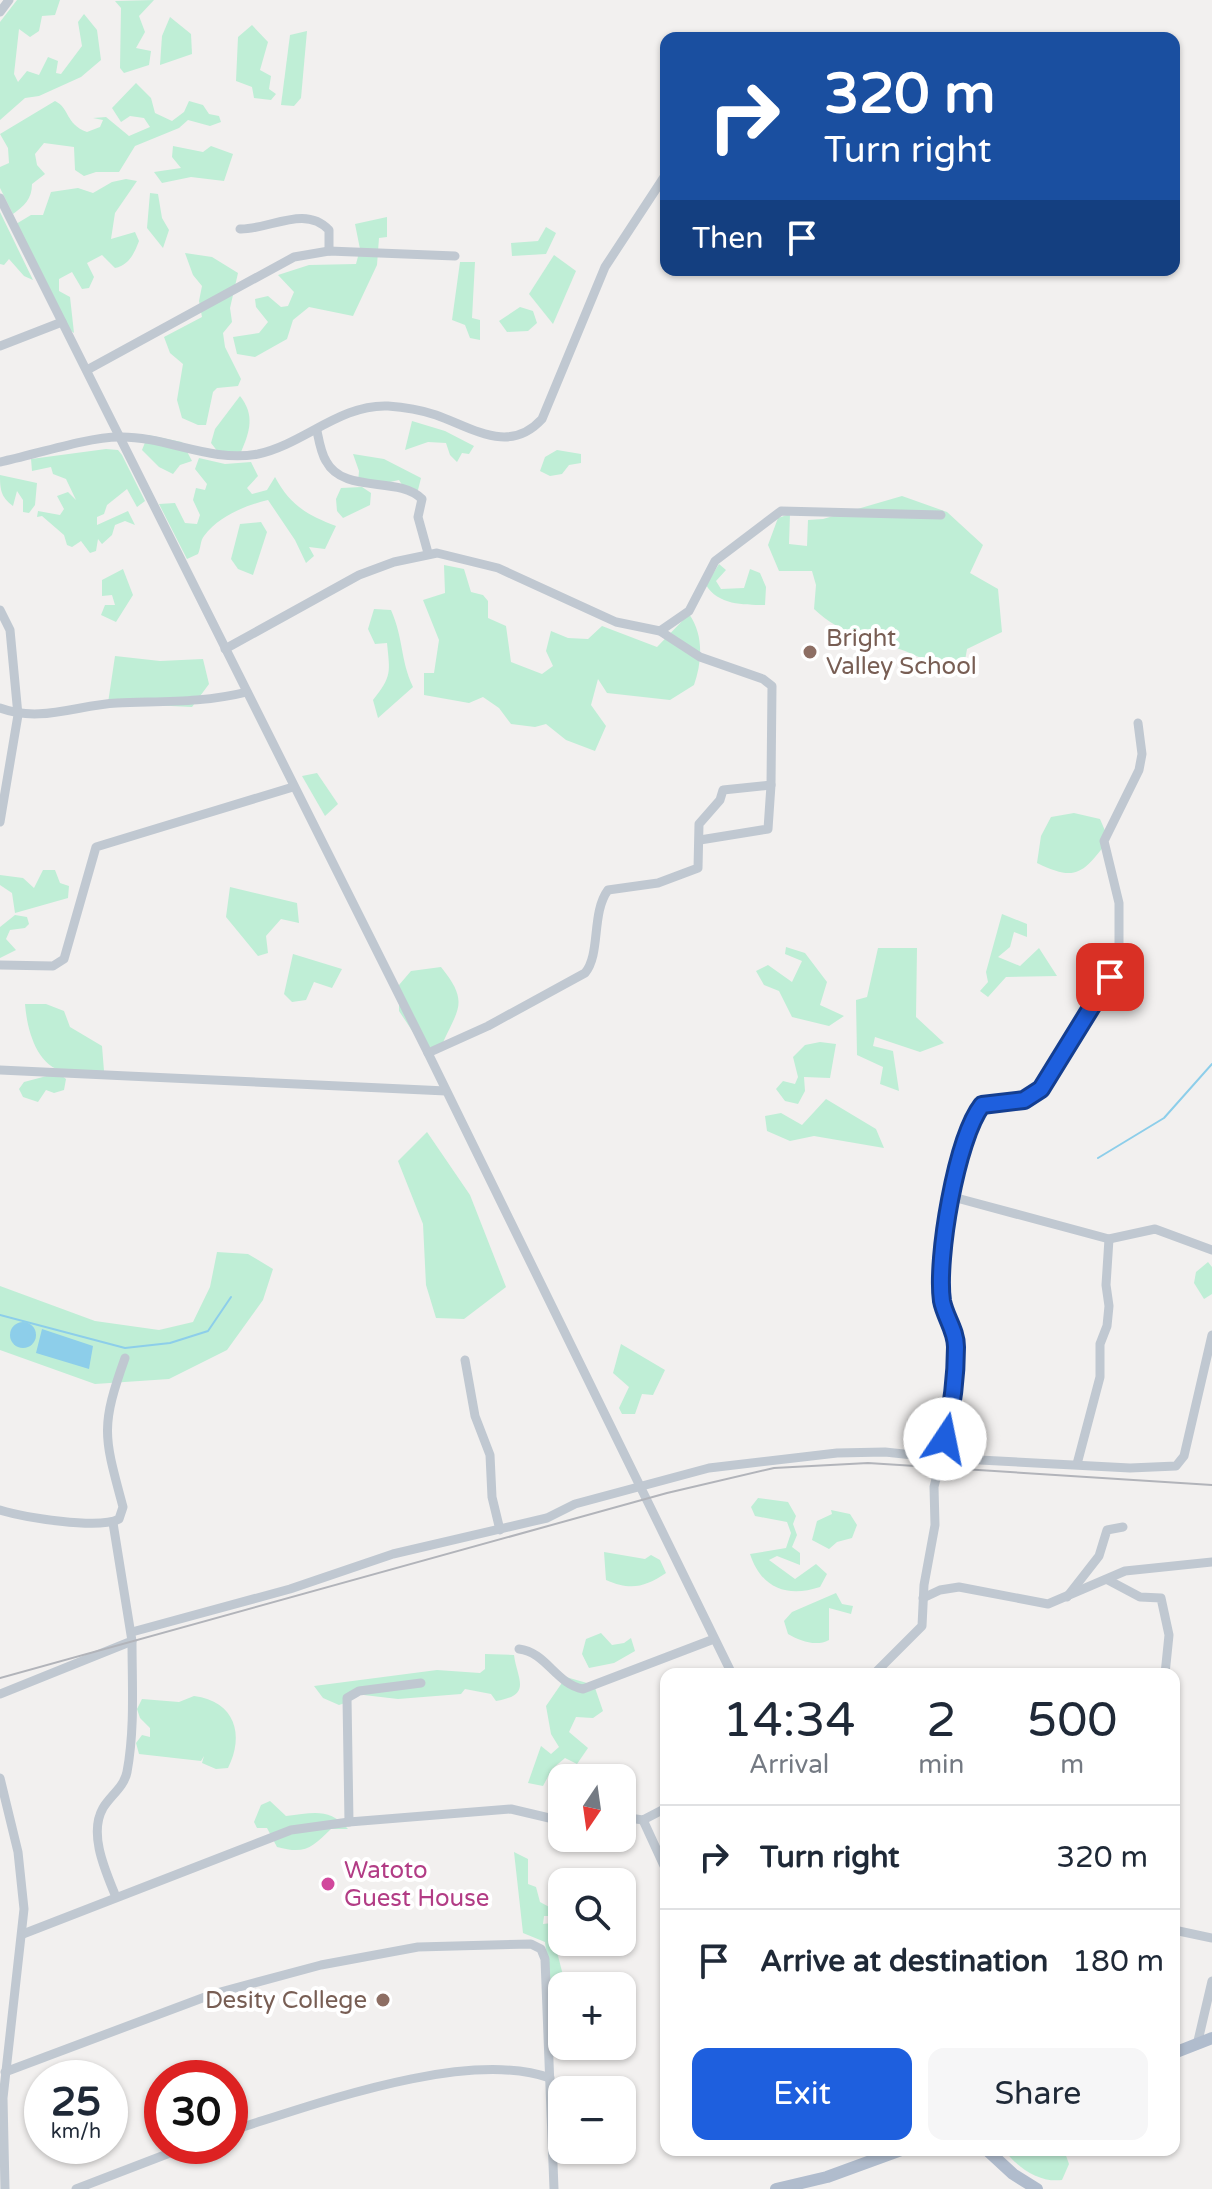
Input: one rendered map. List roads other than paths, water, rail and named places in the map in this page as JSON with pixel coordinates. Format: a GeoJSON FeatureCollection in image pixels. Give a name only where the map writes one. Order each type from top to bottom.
{"type":"FeatureCollection","features":[{"type":"Feature","properties":{"kind":"main road"},"geometry":{"type":"LineString","coordinates":[[1180,2051],[1212,2038]]}},
{"type":"Feature","properties":{"kind":"main road"},"geometry":{"type":"LineString","coordinates":[[776,2189],[827,2177],[885,2156]]}},
{"type":"Feature","properties":{"kind":"main road"},"geometry":{"type":"LineString","coordinates":[[994,2156],[1037,2189]]}},
{"type":"Feature","properties":{"kind":"street"},"geometry":{"type":"LineString","coordinates":[[0,12],[9,0]]}},
{"type":"Feature","properties":{"kind":"street"},"geometry":{"type":"LineString","coordinates":[[0,462],[120,437],[237,456],[274,449],[349,413],[388,406],[437,415],[490,438],[531,431],[542,419],[605,267],[660,183]]}},
{"type":"Feature","properties":{"kind":"street"},"geometry":{"type":"LineString","coordinates":[[0,198],[428,1053],[729,1668]]}},
{"type":"Feature","properties":{"kind":"street"},"geometry":{"type":"LineString","coordinates":[[240,229],[295,218],[314,220],[329,230],[329,251]]}},
{"type":"Feature","properties":{"kind":"street"},"geometry":{"type":"LineString","coordinates":[[87,370],[294,257],[329,251],[455,256]]}},
{"type":"Feature","properties":{"kind":"street"},"geometry":{"type":"LineString","coordinates":[[0,346],[62,322]]}},
{"type":"Feature","properties":{"kind":"street"},"geometry":{"type":"LineString","coordinates":[[317,431],[325,460],[339,474],[410,490],[422,499],[418,517],[428,553]]}},
{"type":"Feature","properties":{"kind":"street"},"geometry":{"type":"LineString","coordinates":[[660,631],[689,611],[715,561],[781,511],[941,515]]}},
{"type":"Feature","properties":{"kind":"street"},"geometry":{"type":"LineString","coordinates":[[225,649],[359,575],[428,553],[483,562],[616,622],[660,631],[700,657],[763,679],[772,686],[768,829],[700,840]]}},
{"type":"Feature","properties":{"kind":"street"},"geometry":{"type":"LineString","coordinates":[[0,610],[10,630],[18,715],[0,822]]}},
{"type":"Feature","properties":{"kind":"street"},"geometry":{"type":"LineString","coordinates":[[0,708],[18,715],[118,703],[197,701],[247,692]]}},
{"type":"Feature","properties":{"kind":"street"},"geometry":{"type":"LineString","coordinates":[[880,1668],[921,1630],[923,1598],[934,1536],[934,1487],[955,1371],[956,1340],[942,1292],[943,1233],[962,1147],[980,1107],[990,1102],[1024,1100],[1041,1089],[1119,963],[1119,903],[1104,849],[1108,829],[1139,770],[1142,754],[1138,723]]}},
{"type":"Feature","properties":{"kind":"street"},"geometry":{"type":"LineString","coordinates":[[428,1053],[578,979],[591,965],[593,938],[606,893],[611,889],[658,883],[695,871],[701,863],[699,824],[720,800],[723,790],[771,785]]}},
{"type":"Feature","properties":{"kind":"street"},"geometry":{"type":"LineString","coordinates":[[0,965],[53,966],[64,959],[96,847],[293,787]]}},
{"type":"Feature","properties":{"kind":"street"},"geometry":{"type":"LineString","coordinates":[[0,1070],[446,1091]]}},
{"type":"Feature","properties":{"kind":"street"},"geometry":{"type":"LineString","coordinates":[[953,1197],[1109,1239],[1155,1229],[1212,1250]]}},
{"type":"Feature","properties":{"kind":"street"},"geometry":{"type":"LineString","coordinates":[[1077,1464],[1100,1377],[1100,1344],[1107,1326],[1109,1306],[1106,1285],[1109,1239]]}},
{"type":"Feature","properties":{"kind":"street"},"geometry":{"type":"LineString","coordinates":[[0,1694],[132,1637],[393,1554],[500,1530],[641,1486],[738,1462],[865,1452],[1130,1468],[1180,1464],[1212,1335]]}},
{"type":"Feature","properties":{"kind":"street"},"geometry":{"type":"LineString","coordinates":[[0,1510],[31,1517],[113,1523],[123,1514],[108,1446],[106,1418],[125,1358]]}},
{"type":"Feature","properties":{"kind":"street"},"geometry":{"type":"LineString","coordinates":[[465,1360],[475,1416],[490,1455],[492,1497],[500,1530]]}},
{"type":"Feature","properties":{"kind":"street"},"geometry":{"type":"LineString","coordinates":[[113,1523],[132,1637],[132,1710],[126,1775],[103,1808],[98,1823],[98,1844],[116,1897]]}},
{"type":"Feature","properties":{"kind":"street"},"geometry":{"type":"LineString","coordinates":[[1067,1598],[1099,1556],[1107,1530],[1123,1527]]}},
{"type":"Feature","properties":{"kind":"street"},"geometry":{"type":"LineString","coordinates":[[923,1598],[940,1590],[959,1587],[1042,1605],[1067,1598],[1125,1571],[1212,1562]]}},
{"type":"Feature","properties":{"kind":"street"},"geometry":{"type":"LineString","coordinates":[[1108,1580],[1140,1597],[1161,1598],[1169,1635],[1166,1668]]}},
{"type":"Feature","properties":{"kind":"street"},"geometry":{"type":"LineString","coordinates":[[519,1649],[536,1654],[566,1684],[583,1689],[714,1639]]}},
{"type":"Feature","properties":{"kind":"street"},"geometry":{"type":"LineString","coordinates":[[349,1822],[347,1698],[359,1691],[421,1683]]}},
{"type":"Feature","properties":{"kind":"street"},"geometry":{"type":"LineString","coordinates":[[0,1778],[23,1883],[23,1934],[2,2117],[5,2189]]}},
{"type":"Feature","properties":{"kind":"street"},"geometry":{"type":"LineString","coordinates":[[23,1934],[271,1836],[349,1822],[511,1809],[548,1818]]}},
{"type":"Feature","properties":{"kind":"street"},"geometry":{"type":"LineString","coordinates":[[636,1819],[643,1820],[660,1811]]}},
{"type":"Feature","properties":{"kind":"street"},"geometry":{"type":"LineString","coordinates":[[643,1820],[660,1857]]}},
{"type":"Feature","properties":{"kind":"street"},"geometry":{"type":"LineString","coordinates":[[1180,1931],[1212,1938]]}},
{"type":"Feature","properties":{"kind":"street"},"geometry":{"type":"LineString","coordinates":[[5,2072],[248,1983],[403,1949],[522,1942],[541,1949],[545,1959],[548,2019]]}},
{"type":"Feature","properties":{"kind":"street"},"geometry":{"type":"LineString","coordinates":[[1197,2045],[1212,1981]]}},
{"type":"Feature","properties":{"kind":"street"},"geometry":{"type":"LineString","coordinates":[[528,2070],[548,2060]]}},
{"type":"Feature","properties":{"kind":"street"},"geometry":{"type":"LineString","coordinates":[[248,2126],[392,2083],[453,2074],[528,2070],[548,2077]]}},
{"type":"Feature","properties":{"kind":"street"},"geometry":{"type":"LineString","coordinates":[[76,2189],[144,2163]]}},
{"type":"Feature","properties":{"kind":"street"},"geometry":{"type":"LineString","coordinates":[[553,2164],[554,2189]]}},
{"type":"Feature","properties":{"kind":"water"},"geometry":{"type":"Polygon","coordinates":[[[23,1322],[32,1326],[36,1335],[32,1344],[23,1348],[14,1344],[10,1335],[14,1326],[23,1322]]]}},
{"type":"Feature","properties":{"kind":"water"},"geometry":{"type":"Polygon","coordinates":[[[42,1329],[93,1346],[89,1369],[36,1353],[42,1329]]]}},
{"type":"Feature","properties":{"kind":"waterway"},"geometry":{"type":"LineString","coordinates":[[1098,1158],[1164,1118],[1212,1064]]}},
{"type":"Feature","properties":{"kind":"waterway"},"geometry":{"type":"LineString","coordinates":[[0,1315],[125,1348],[170,1343],[208,1331],[231,1297]]}},
{"type":"Feature","properties":{"kind":"railway"},"geometry":{"type":"LineString","coordinates":[[0,1678],[667,1493],[774,1468],[868,1463],[1212,1485]]}},
{"type":"Feature","properties":{"kind":"place","name":"Bright Valley School"},"geometry":{"type":"Point","coordinates":[810,652]}},
{"type":"Feature","properties":{"kind":"place","name":"Watoto Guest House"},"geometry":{"type":"Point","coordinates":[328,1884]}},
{"type":"Feature","properties":{"kind":"place","name":"Desity College"},"geometry":{"type":"Point","coordinates":[383,2000]}}]}
